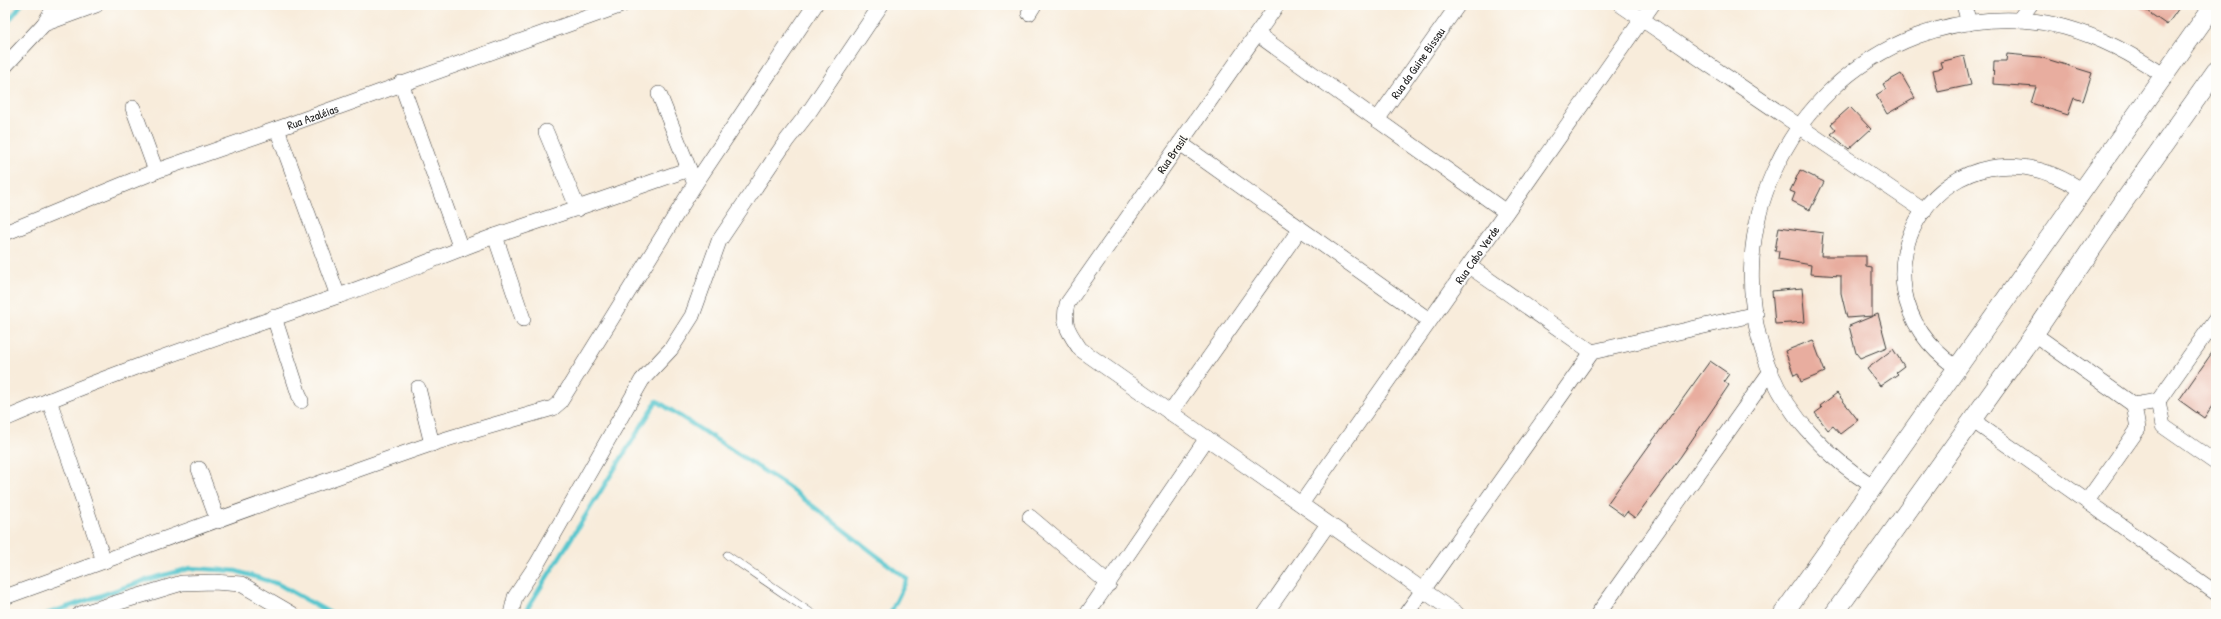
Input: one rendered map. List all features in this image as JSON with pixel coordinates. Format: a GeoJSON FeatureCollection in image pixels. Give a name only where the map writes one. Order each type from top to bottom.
{"type":"FeatureCollection","features":[{"type":"Feature","properties":{"kind":"street"},"geometry":{"type":"LineString","coordinates":[[5,66],[44,24],[56,5]]}},
{"type":"Feature","properties":{"kind":"street"},"geometry":{"type":"LineString","coordinates":[[44,24],[96,5]]}},
{"type":"Feature","properties":{"kind":"street"},"geometry":{"type":"LineString","coordinates":[[5,597],[160,540],[218,521],[432,444],[552,408],[560,402],[695,184],[815,5]]}},
{"type":"Feature","properties":{"kind":"street"},"geometry":{"type":"LineString","coordinates":[[511,614],[515,597],[537,564],[642,380],[671,349],[692,316],[719,241],[787,140],[810,112],[881,5]]}},
{"type":"Feature","properties":{"kind":"street","name":"Rua Brasil"},"geometry":{"type":"LineString","coordinates":[[1170,413],[1080,349],[1068,331],[1064,318],[1067,304],[1277,5]]}},
{"type":"Feature","properties":{"kind":"street","name":"Rua da Guine Bissau"},"geometry":{"type":"LineString","coordinates":[[1377,120],[1458,5]]}},
{"type":"Feature","properties":{"kind":"street"},"geometry":{"type":"LineString","coordinates":[[1621,5],[1924,210]]}},
{"type":"Feature","properties":{"kind":"street","name":"Rua Cabo Verde"},"geometry":{"type":"LineString","coordinates":[[1301,504],[1652,5]]}},
{"type":"Feature","properties":{"kind":"street"},"geometry":{"type":"LineString","coordinates":[[1964,5],[1969,23]]}},
{"type":"Feature","properties":{"kind":"street"},"geometry":{"type":"LineString","coordinates":[[2019,20],[2030,5]]}},
{"type":"Feature","properties":{"kind":"street"},"geometry":{"type":"LineString","coordinates":[[1783,614],[2214,5]]}},
{"type":"Feature","properties":{"kind":"street","name":"Rua Azaléias"},"geometry":{"type":"LineString","coordinates":[[5,233],[156,170],[277,129],[613,7]]}},
{"type":"Feature","properties":{"kind":"street"},"geometry":{"type":"LineString","coordinates":[[1874,487],[1850,472],[1818,443],[1792,410],[1770,371],[1758,331],[1752,289],[1753,246],[1761,204],[1776,163],[1799,126],[1826,94],[1859,66],[1896,44],[1936,29],[1969,23],[2019,20],[2063,27],[2101,40],[2137,58],[2165,76]]}},
{"type":"Feature","properties":{"kind":"street"},"geometry":{"type":"LineString","coordinates":[[1257,34],[1506,212]]}},
{"type":"Feature","properties":{"kind":"street"},"geometry":{"type":"LineString","coordinates":[[1834,614],[2034,334],[2122,204],[2216,71]]}},
{"type":"Feature","properties":{"kind":"street"},"geometry":{"type":"LineString","coordinates":[[401,83],[461,250]]}},
{"type":"Feature","properties":{"kind":"street"},"geometry":{"type":"LineString","coordinates":[[660,94],[695,184]]}},
{"type":"Feature","properties":{"kind":"street"},"geometry":{"type":"LineString","coordinates":[[133,108],[156,170]]}},
{"type":"Feature","properties":{"kind":"street"},"geometry":{"type":"LineString","coordinates":[[277,129],[338,296]]}},
{"type":"Feature","properties":{"kind":"street"},"geometry":{"type":"LineString","coordinates":[[546,132],[578,209]]}},
{"type":"Feature","properties":{"kind":"street"},"geometry":{"type":"LineString","coordinates":[[1180,143],[1429,320]]}},
{"type":"Feature","properties":{"kind":"street"},"geometry":{"type":"LineString","coordinates":[[1957,368],[1932,347],[1920,333],[1906,299],[1903,281],[1905,256],[1914,227],[1924,210],[1936,196],[1960,178],[1983,169],[2001,166],[2020,165],[2038,168],[2054,174],[2083,191]]}},
{"type":"Feature","properties":{"kind":"street"},"geometry":{"type":"LineString","coordinates":[[5,419],[49,400],[274,317],[338,296],[495,236],[578,209],[689,169]]}},
{"type":"Feature","properties":{"kind":"street"},"geometry":{"type":"LineString","coordinates":[[1300,229],[1170,413],[1457,614]]}},
{"type":"Feature","properties":{"kind":"street"},"geometry":{"type":"LineString","coordinates":[[495,236],[523,319]]}},
{"type":"Feature","properties":{"kind":"street"},"geometry":{"type":"LineString","coordinates":[[1469,266],[1592,352]]}},
{"type":"Feature","properties":{"kind":"street"},"geometry":{"type":"LineString","coordinates":[[1406,614],[1592,352],[1756,314]]}},
{"type":"Feature","properties":{"kind":"street"},"geometry":{"type":"LineString","coordinates":[[274,317],[301,400]]}},
{"type":"Feature","properties":{"kind":"street"},"geometry":{"type":"LineString","coordinates":[[2034,334],[2134,405],[2158,401],[2216,319]]}},
{"type":"Feature","properties":{"kind":"street"},"geometry":{"type":"LineString","coordinates":[[1598,614],[1770,371]]}},
{"type":"Feature","properties":{"kind":"street"},"geometry":{"type":"LineString","coordinates":[[418,388],[432,444]]}},
{"type":"Feature","properties":{"kind":"street"},"geometry":{"type":"LineString","coordinates":[[49,400],[104,561]]}},
{"type":"Feature","properties":{"kind":"street"},"geometry":{"type":"LineString","coordinates":[[2158,401],[2163,426]]}},
{"type":"Feature","properties":{"kind":"street"},"geometry":{"type":"LineString","coordinates":[[2087,501],[2138,429],[2134,405]]}},
{"type":"Feature","properties":{"kind":"street"},"geometry":{"type":"LineString","coordinates":[[1972,420],[2216,593]]}},
{"type":"Feature","properties":{"kind":"street"},"geometry":{"type":"LineString","coordinates":[[2138,429],[2163,426],[2216,462]]}},
{"type":"Feature","properties":{"kind":"street"},"geometry":{"type":"LineString","coordinates":[[1087,614],[1109,584],[1207,438]]}},
{"type":"Feature","properties":{"kind":"street"},"geometry":{"type":"LineString","coordinates":[[199,470],[218,521]]}},
{"type":"Feature","properties":{"kind":"street"},"geometry":{"type":"LineString","coordinates":[[1030,518],[1109,584]]}},
{"type":"Feature","properties":{"kind":"street"},"geometry":{"type":"LineString","coordinates":[[1265,614],[1328,524]]}},
{"type":"Feature","properties":{"kind":"street"},"geometry":{"type":"LineString","coordinates":[[80,614],[182,583],[214,582],[241,584],[292,614]]}},
{"type":"Feature","properties":{"kind":"lane"},"geometry":{"type":"LineString","coordinates":[[727,555],[812,614]]}},
{"type":"Feature","properties":{"kind":"building"},"geometry":{"type":"Polygon","coordinates":[[[2138,5],[2181,5],[2167,25],[2138,5]]]}},
{"type":"Feature","properties":{"kind":"building"},"geometry":{"type":"Polygon","coordinates":[[[2007,54],[2040,57],[2092,73],[2083,101],[2074,98],[2068,115],[2031,103],[2036,87],[1993,84],[1994,61],[2006,61],[2007,54]]]}},
{"type":"Feature","properties":{"kind":"building"},"geometry":{"type":"Polygon","coordinates":[[[1964,56],[1971,85],[1938,92],[1933,70],[1942,68],[1940,62],[1964,56]]]}},
{"type":"Feature","properties":{"kind":"building"},"geometry":{"type":"Polygon","coordinates":[[[1901,74],[1915,98],[1887,114],[1876,95],[1886,89],[1883,84],[1901,74]]]}},
{"type":"Feature","properties":{"kind":"building"},"geometry":{"type":"Polygon","coordinates":[[[1850,107],[1871,129],[1849,149],[1831,134],[1836,130],[1831,124],[1850,107]]]}},
{"type":"Feature","properties":{"kind":"building"},"geometry":{"type":"Polygon","coordinates":[[[1800,170],[1824,182],[1810,210],[1792,201],[1795,193],[1790,191],[1800,170]]]}},
{"type":"Feature","properties":{"kind":"building"},"geometry":{"type":"Polygon","coordinates":[[[1779,227],[1823,233],[1821,256],[1866,256],[1866,266],[1872,267],[1872,316],[1847,318],[1841,293],[1841,276],[1810,274],[1811,265],[1778,259],[1779,251],[1775,251],[1779,227]]]}},
{"type":"Feature","properties":{"kind":"building"},"geometry":{"type":"Polygon","coordinates":[[[1802,288],[1805,322],[1775,324],[1772,291],[1802,288]]]}},
{"type":"Feature","properties":{"kind":"building"},"geometry":{"type":"Polygon","coordinates":[[[1878,314],[1887,347],[1860,358],[1856,353],[1849,326],[1878,314]]]}},
{"type":"Feature","properties":{"kind":"building"},"geometry":{"type":"Polygon","coordinates":[[[1813,340],[1825,372],[1801,382],[1798,373],[1794,375],[1785,351],[1813,340]]]}},
{"type":"Feature","properties":{"kind":"building"},"geometry":{"type":"Polygon","coordinates":[[[2216,347],[2216,400],[2204,418],[2179,400],[2216,347]]]}},
{"type":"Feature","properties":{"kind":"building"},"geometry":{"type":"Polygon","coordinates":[[[1893,349],[1904,366],[1896,372],[1898,374],[1880,386],[1867,369],[1893,349]]]}},
{"type":"Feature","properties":{"kind":"building"},"geometry":{"type":"Polygon","coordinates":[[[1710,361],[1729,374],[1724,381],[1729,385],[1681,456],[1635,518],[1627,512],[1624,516],[1607,504],[1710,361]]]}},
{"type":"Feature","properties":{"kind":"building"},"geometry":{"type":"Polygon","coordinates":[[[1837,393],[1858,420],[1840,434],[1833,426],[1828,430],[1815,413],[1822,408],[1820,406],[1837,393]]]}},
{"type":"Feature","properties":{"kind":"waterway"},"geometry":{"type":"LineString","coordinates":[[5,26],[21,5]]}},
{"type":"Feature","properties":{"kind":"waterway"},"geometry":{"type":"LineString","coordinates":[[524,614],[657,401],[787,486],[907,579],[890,614]]}},
{"type":"Feature","properties":{"kind":"waterway"},"geometry":{"type":"LineString","coordinates":[[47,614],[146,580],[191,568],[236,571],[278,584],[332,614]]}}]}
